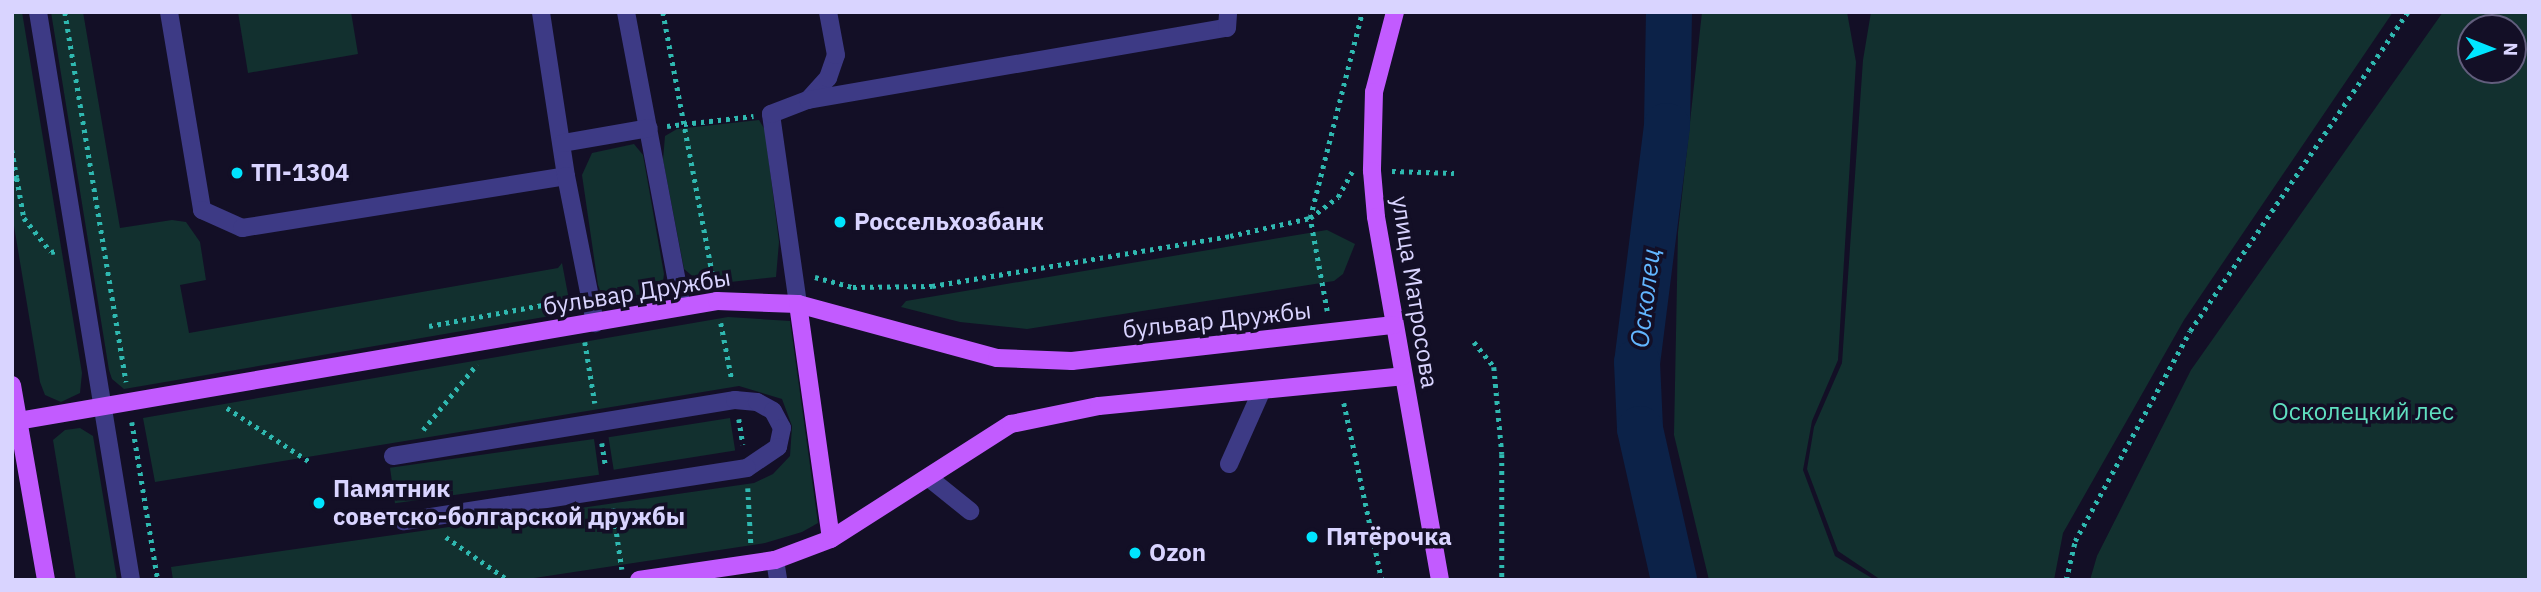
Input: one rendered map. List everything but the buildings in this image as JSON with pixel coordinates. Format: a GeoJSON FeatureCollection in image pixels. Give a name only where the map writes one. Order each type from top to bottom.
{"type":"FeatureCollection","features":[{"type":"Feature","properties":{"kind":"main road","name":"улица Матросова"},"geometry":{"type":"LineString","coordinates":[[1395,12],[1374,92],[1371,126],[1376,217],[1440,580]]}},
{"type":"Feature","properties":{"kind":"main road","name":"бульвар Дружбы"},"geometry":{"type":"LineString","coordinates":[[15,421],[128,405],[717,301],[798,304],[997,358],[1059,360],[1394,325]]}},
{"type":"Feature","properties":{"kind":"main road"},"geometry":{"type":"LineString","coordinates":[[798,304],[831,540]]}},
{"type":"Feature","properties":{"kind":"main road"},"geometry":{"type":"LineString","coordinates":[[639,580],[775,560],[831,540],[1012,424],[1099,407],[1403,376]]}},
{"type":"Feature","properties":{"kind":"main road"},"geometry":{"type":"LineString","coordinates":[[12,386],[15,421],[46,580]]}},
{"type":"Feature","properties":{"kind":"street"},"geometry":{"type":"LineString","coordinates":[[38,12],[131,580]]}},
{"type":"Feature","properties":{"kind":"street"},"geometry":{"type":"LineString","coordinates":[[169,12],[202,210],[242,228],[566,176]]}},
{"type":"Feature","properties":{"kind":"street"},"geometry":{"type":"LineString","coordinates":[[541,12],[566,176],[590,296],[588,323]]}},
{"type":"Feature","properties":{"kind":"street"},"geometry":{"type":"LineString","coordinates":[[626,12],[682,307]]}},
{"type":"Feature","properties":{"kind":"street"},"geometry":{"type":"LineString","coordinates":[[808,100],[828,78],[836,55],[828,12]]}},
{"type":"Feature","properties":{"kind":"street"},"geometry":{"type":"LineString","coordinates":[[798,304],[771,114],[808,100],[1227,28],[1228,12]]}},
{"type":"Feature","properties":{"kind":"street"},"geometry":{"type":"LineString","coordinates":[[563,143],[649,128]]}},
{"type":"Feature","properties":{"kind":"street"},"geometry":{"type":"LineString","coordinates":[[1228,464],[1261,392]]}},
{"type":"Feature","properties":{"kind":"street"},"geometry":{"type":"LineString","coordinates":[[398,456],[735,400],[757,402],[773,411],[782,428],[778,447],[747,468],[411,520]]}},
{"type":"Feature","properties":{"kind":"street"},"geometry":{"type":"LineString","coordinates":[[929,478],[971,511]]}},
{"type":"Feature","properties":{"kind":"street"},"geometry":{"type":"LineString","coordinates":[[775,560],[778,580]]}},
{"type":"Feature","properties":{"kind":"path"},"geometry":{"type":"LineString","coordinates":[[65,12],[158,580]]}},
{"type":"Feature","properties":{"kind":"path"},"geometry":{"type":"LineString","coordinates":[[793,272],[853,287],[932,286],[1230,236],[1310,218],[1362,12]]}},
{"type":"Feature","properties":{"kind":"path"},"geometry":{"type":"LineString","coordinates":[[2066,580],[2075,541],[2190,331],[2408,12]]}},
{"type":"Feature","properties":{"kind":"path"},"geometry":{"type":"LineString","coordinates":[[649,128],[771,114]]}},
{"type":"Feature","properties":{"kind":"path"},"geometry":{"type":"LineString","coordinates":[[12,150],[14,179],[24,218],[51,252],[103,243]]}},
{"type":"Feature","properties":{"kind":"path"},"geometry":{"type":"LineString","coordinates":[[426,327],[590,296]]}},
{"type":"Feature","properties":{"kind":"path"},"geometry":{"type":"LineString","coordinates":[[588,323],[598,424],[623,580]]}},
{"type":"Feature","properties":{"kind":"path"},"geometry":{"type":"LineString","coordinates":[[1474,342],[1494,367],[1502,454],[1502,580]]}},
{"type":"Feature","properties":{"kind":"path"},"geometry":{"type":"LineString","coordinates":[[398,456],[481,358]]}},
{"type":"Feature","properties":{"kind":"path"},"geometry":{"type":"LineString","coordinates":[[126,383],[139,380]]}},
{"type":"Feature","properties":{"kind":"path"},"geometry":{"type":"LineString","coordinates":[[220,403],[310,462]]}},
{"type":"Feature","properties":{"kind":"path"},"geometry":{"type":"LineString","coordinates":[[411,520],[508,580]]}},
{"type":"Feature","properties":{"kind":"green space"},"geometry":{"type":"Polygon","coordinates":[[[12,12],[22,12],[82,373],[80,393],[61,402],[45,395],[40,382],[12,214],[12,12]]]}},
{"type":"Feature","properties":{"kind":"green space"},"geometry":{"type":"Polygon","coordinates":[[[51,12],[83,12],[120,228],[172,220],[186,222],[200,242],[206,280],[180,285],[189,333],[558,268],[562,263],[570,305],[566,311],[550,316],[124,389],[112,379],[109,370],[51,12]]]}},
{"type":"Feature","properties":{"kind":"green space"},"geometry":{"type":"Polygon","coordinates":[[[238,12],[351,12],[358,54],[248,73],[238,12]]]}},
{"type":"Feature","properties":{"kind":"green space"},"geometry":{"type":"Polygon","coordinates":[[[1702,12],[1847,12],[1856,62],[1838,360],[1812,421],[1803,470],[1835,556],[1875,580],[1709,580],[1674,435],[1678,232],[1702,12]]]}},
{"type":"Feature","properties":{"kind":"green space"},"geometry":{"type":"Polygon","coordinates":[[[1871,12],[2393,12],[2184,320],[2063,533],[2054,580],[1881,580],[1838,551],[1807,469],[1814,427],[1842,363],[1863,60],[1871,12]]]}},
{"type":"Feature","properties":{"kind":"green space","name":"Осколецкий лес"},"geometry":{"type":"Polygon","coordinates":[[[2443,12],[2529,12],[2529,580],[2090,580],[2097,556],[2191,370],[2443,12]]]}},
{"type":"Feature","properties":{"kind":"green space"},"geometry":{"type":"Polygon","coordinates":[[[759,120],[765,130],[779,242],[776,277],[703,285],[684,269],[663,160],[665,136],[677,129],[759,120]]]}},
{"type":"Feature","properties":{"kind":"green space"},"geometry":{"type":"Polygon","coordinates":[[[634,144],[643,155],[664,274],[662,288],[654,295],[617,301],[602,296],[598,285],[582,175],[592,153],[634,144]]]}},
{"type":"Feature","properties":{"kind":"green space"},"geometry":{"type":"Polygon","coordinates":[[[1327,230],[1355,244],[1343,274],[1334,281],[1027,329],[960,322],[901,307],[906,301],[1327,230]]]}},
{"type":"Feature","properties":{"kind":"green space"},"geometry":{"type":"Polygon","coordinates":[[[728,317],[790,321],[818,523],[802,532],[765,543],[521,580],[173,580],[171,567],[754,483],[773,474],[790,456],[792,426],[782,399],[739,386],[155,482],[143,418],[728,317]]]}},
{"type":"Feature","properties":{"kind":"green space"},"geometry":{"type":"Polygon","coordinates":[[[730,418],[735,451],[614,470],[609,437],[730,418]]]}},
{"type":"Feature","properties":{"kind":"green space"},"geometry":{"type":"Polygon","coordinates":[[[80,428],[93,436],[117,580],[76,580],[53,440],[65,430],[80,428]]]}},
{"type":"Feature","properties":{"kind":"green space"},"geometry":{"type":"Polygon","coordinates":[[[594,439],[599,475],[395,503],[390,468],[594,439]]]}},
{"type":"Feature","properties":{"kind":"waterway","name":"Осколец"},"geometry":{"type":"LineString","coordinates":[[1669,12],[1667,126],[1637,362],[1640,429],[1674,580]]}},
{"type":"Feature","properties":{"kind":"place","name":"ТП-1304"},"geometry":{"type":"Point","coordinates":[237,173]}},
{"type":"Feature","properties":{"kind":"place","name":"Россельхозбанк"},"geometry":{"type":"Point","coordinates":[840,222]}},
{"type":"Feature","properties":{"kind":"place","name":"Памятник советско-болгарской дружбы"},"geometry":{"type":"Point","coordinates":[319,503]}},
{"type":"Feature","properties":{"kind":"place","name":"Пятёрочка"},"geometry":{"type":"Point","coordinates":[1312,537]}},
{"type":"Feature","properties":{"kind":"place","name":"Ozon"},"geometry":{"type":"Point","coordinates":[1135,553]}}]}
